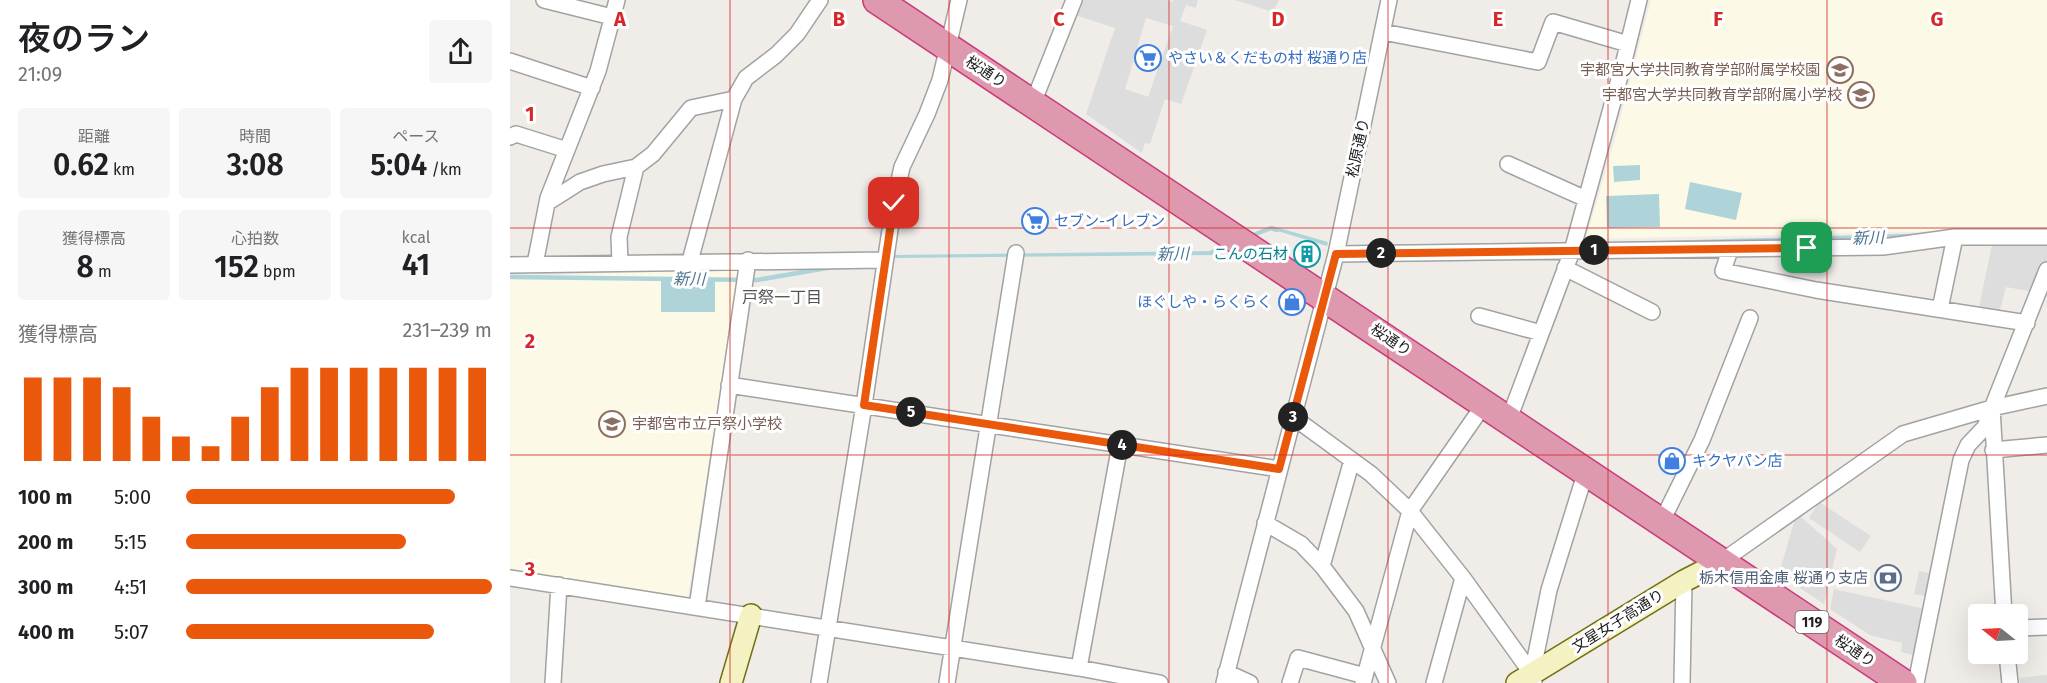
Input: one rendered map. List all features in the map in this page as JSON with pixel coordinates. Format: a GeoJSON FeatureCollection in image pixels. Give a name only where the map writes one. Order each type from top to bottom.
{"type":"FeatureCollection","features":[{"type":"Feature","properties":{"kind":"highway","name":"桜通り"},"geometry":{"type":"LineString","coordinates":[[877,0],[1325,295],[1661,523],[1903,683]]}},
{"type":"Feature","properties":{"kind":"street"},"geometry":{"type":"LineString","coordinates":[[544,0],[612,17]]}},
{"type":"Feature","properties":{"kind":"street"},"geometry":{"type":"LineString","coordinates":[[535,264],[547,203],[598,71],[617,0]]}},
{"type":"Feature","properties":{"kind":"street"},"geometry":{"type":"LineString","coordinates":[[690,261],[734,99],[746,78],[776,55],[797,34],[820,0]]}},
{"type":"Feature","properties":{"kind":"street"},"geometry":{"type":"LineString","coordinates":[[819,683],[864,405],[884,260],[902,167],[940,80],[959,0]]}},
{"type":"Feature","properties":{"kind":"street"},"geometry":{"type":"LineString","coordinates":[[1033,103],[1074,0]]}},
{"type":"Feature","properties":{"kind":"street","name":"松原通り"},"geometry":{"type":"LineString","coordinates":[[1225,678],[1336,254],[1389,0]]}},
{"type":"Feature","properties":{"kind":"street"},"geometry":{"type":"LineString","coordinates":[[1509,419],[1572,250],[1639,0]]}},
{"type":"Feature","properties":{"kind":"street"},"geometry":{"type":"LineString","coordinates":[[1383,32],[1538,62],[1553,22],[1628,44]]}},
{"type":"Feature","properties":{"kind":"street"},"geometry":{"type":"LineString","coordinates":[[510,61],[592,88]]}},
{"type":"Feature","properties":{"kind":"street"},"geometry":{"type":"LineString","coordinates":[[547,203],[580,182],[636,166],[653,154],[691,108],[734,99]]}},
{"type":"Feature","properties":{"kind":"street"},"geometry":{"type":"LineString","coordinates":[[510,137],[516,134],[567,150]]}},
{"type":"Feature","properties":{"kind":"street"},"geometry":{"type":"LineString","coordinates":[[1508,164],[1586,199]]}},
{"type":"Feature","properties":{"kind":"street"},"geometry":{"type":"LineString","coordinates":[[620,263],[620,237],[636,166]]}},
{"type":"Feature","properties":{"kind":"street"},"geometry":{"type":"LineString","coordinates":[[1336,254],[1883,247],[1955,237],[2047,237]]}},
{"type":"Feature","properties":{"kind":"street"},"geometry":{"type":"LineString","coordinates":[[1940,309],[1955,237]]}},
{"type":"Feature","properties":{"kind":"street"},"geometry":{"type":"LineString","coordinates":[[1730,250],[1724,270],[1816,290],[2027,323]]}},
{"type":"Feature","properties":{"kind":"street"},"geometry":{"type":"LineString","coordinates":[[947,683],[1017,253]]}},
{"type":"Feature","properties":{"kind":"street"},"geometry":{"type":"LineString","coordinates":[[510,265],[748,260],[884,260]]}},
{"type":"Feature","properties":{"kind":"street"},"geometry":{"type":"LineString","coordinates":[[697,607],[748,260]]}},
{"type":"Feature","properties":{"kind":"street"},"geometry":{"type":"LineString","coordinates":[[1565,268],[1652,312]]}},
{"type":"Feature","properties":{"kind":"street"},"geometry":{"type":"LineString","coordinates":[[1916,683],[1960,460],[1968,445],[1985,427],[1990,418],[2047,270]]}},
{"type":"Feature","properties":{"kind":"street"},"geometry":{"type":"LineString","coordinates":[[1479,316],[1541,333]]}},
{"type":"Feature","properties":{"kind":"street"},"geometry":{"type":"LineString","coordinates":[[1661,523],[1702,440],[1750,318]]}},
{"type":"Feature","properties":{"kind":"street"},"geometry":{"type":"LineString","coordinates":[[729,385],[1279,469]]}},
{"type":"Feature","properties":{"kind":"street"},"geometry":{"type":"LineString","coordinates":[[1721,562],[1903,434],[1992,408],[2047,396]]}},
{"type":"Feature","properties":{"kind":"street"},"geometry":{"type":"LineString","coordinates":[[1290,683],[1298,658],[1364,680],[1410,511],[1485,403]]}},
{"type":"Feature","properties":{"kind":"street"},"geometry":{"type":"LineString","coordinates":[[1992,408],[2003,604]]}},
{"type":"Feature","properties":{"kind":"street"},"geometry":{"type":"LineString","coordinates":[[1293,417],[1371,474],[1410,511],[1463,578],[1528,680]]}},
{"type":"Feature","properties":{"kind":"street"},"geometry":{"type":"LineString","coordinates":[[1079,668],[1120,445]]}},
{"type":"Feature","properties":{"kind":"street"},"geometry":{"type":"LineString","coordinates":[[1993,450],[2047,445]]}},
{"type":"Feature","properties":{"kind":"street"},"geometry":{"type":"LineString","coordinates":[[1322,566],[1352,460]]}},
{"type":"Feature","properties":{"kind":"street"},"geometry":{"type":"LineString","coordinates":[[1528,680],[1549,590],[1586,471]]}},
{"type":"Feature","properties":{"kind":"street"},"geometry":{"type":"LineString","coordinates":[[1265,523],[1301,544],[1322,566],[1356,611],[1388,683]]}},
{"type":"Feature","properties":{"kind":"street","name":"文星女子高通り"},"geometry":{"type":"LineString","coordinates":[[1528,680],[1684,581],[1721,562]]}},
{"type":"Feature","properties":{"kind":"street"},"geometry":{"type":"LineString","coordinates":[[510,578],[751,615],[1160,683]]}},
{"type":"Feature","properties":{"kind":"street"},"geometry":{"type":"LineString","coordinates":[[1434,683],[1463,578]]}},
{"type":"Feature","properties":{"kind":"street"},"geometry":{"type":"LineString","coordinates":[[1682,683],[1684,581]]}},
{"type":"Feature","properties":{"kind":"street"},"geometry":{"type":"LineString","coordinates":[[553,683],[560,585]]}},
{"type":"Feature","properties":{"kind":"street"},"geometry":{"type":"LineString","coordinates":[[731,683],[751,615]]}},
{"type":"Feature","properties":{"kind":"street"},"geometry":{"type":"LineString","coordinates":[[2028,628],[2047,627]]}},
{"type":"Feature","properties":{"kind":"street"},"geometry":{"type":"LineString","coordinates":[[2008,664],[2010,683]]}},
{"type":"Feature","properties":{"kind":"street"},"geometry":{"type":"LineString","coordinates":[[1225,678],[1250,683]]}},
{"type":"Feature","properties":{"kind":"shaded area"},"geometry":{"type":"Polygon","coordinates":[[[1080,0],[1166,0],[1172,2],[1173,0],[1198,0],[1196,8],[1186,5],[1180,21],[1207,30],[1181,104],[1165,99],[1150,144],[1145,143],[1142,153],[1086,114],[1115,28],[1075,15],[1080,0]],[[1146,18],[1125,89],[1148,97],[1173,26],[1146,18]]]}},
{"type":"Feature","properties":{"kind":"shaded area"},"geometry":{"type":"Polygon","coordinates":[[[1235,0],[1279,0],[1273,12],[1235,0]]]}},
{"type":"Feature","properties":{"kind":"shaded area","name":"宇都宮大学共同教育学部附属学校園"},"geometry":{"type":"Polygon","coordinates":[[[1651,0],[2047,0],[2047,229],[1586,239],[1651,0]]]}},
{"type":"Feature","properties":{"kind":"shaded area"},"geometry":{"type":"Polygon","coordinates":[[[1993,240],[2047,242],[2047,260],[2034,292],[2006,287],[2000,310],[1979,307],[1993,240]]]}},
{"type":"Feature","properties":{"kind":"shaded area","name":"宇都宮市立戸祭小学校"},"geometry":{"type":"Polygon","coordinates":[[[739,268],[688,597],[510,572],[510,277],[739,268]]]}},
{"type":"Feature","properties":{"kind":"shaded area"},"geometry":{"type":"Polygon","coordinates":[[[1819,502],[1871,536],[1860,552],[1809,518],[1819,502]]]}},
{"type":"Feature","properties":{"kind":"shaded area"},"geometry":{"type":"Polygon","coordinates":[[[1800,516],[1837,549],[1824,604],[1779,574],[1794,522],[1800,516]]]}},
{"type":"Feature","properties":{"kind":"shaded area"},"geometry":{"type":"Polygon","coordinates":[[[1919,571],[1933,574],[1928,601],[1925,600],[1925,596],[1914,594],[1919,571]]]}},
{"type":"Feature","properties":{"kind":"shaded area"},"geometry":{"type":"Polygon","coordinates":[[[1834,589],[1925,609],[1914,655],[1901,652],[1902,643],[1870,635],[1830,609],[1834,589]]]}},
{"type":"Feature","properties":{"kind":"shaded area"},"geometry":{"type":"Polygon","coordinates":[[[2047,675],[2047,683],[2020,683],[2019,678],[2047,675]]]}},
{"type":"Feature","properties":{"kind":"water"},"geometry":{"type":"Polygon","coordinates":[[[1640,165],[1640,180],[1614,182],[1613,166],[1640,165]]]}},
{"type":"Feature","properties":{"kind":"water"},"geometry":{"type":"Polygon","coordinates":[[[1690,182],[1742,193],[1736,220],[1685,209],[1690,182]]]}},
{"type":"Feature","properties":{"kind":"water"},"geometry":{"type":"Polygon","coordinates":[[[1659,194],[1660,227],[1607,228],[1606,196],[1659,194]]]}},
{"type":"Feature","properties":{"kind":"water"},"geometry":{"type":"Polygon","coordinates":[[[1272,226],[1328,242],[1327,246],[1271,229],[1272,226]]]}},
{"type":"Feature","properties":{"kind":"water"},"geometry":{"type":"Polygon","coordinates":[[[2047,230],[2047,235],[1583,247],[1583,243],[2047,230]]]}},
{"type":"Feature","properties":{"kind":"water"},"geometry":{"type":"Polygon","coordinates":[[[1534,243],[1534,246],[1351,249],[1351,245],[1534,243]]]}},
{"type":"Feature","properties":{"kind":"water"},"geometry":{"type":"Polygon","coordinates":[[[1216,251],[1216,255],[894,258],[894,255],[1216,251]]]}},
{"type":"Feature","properties":{"kind":"water"},"geometry":{"type":"Polygon","coordinates":[[[661,280],[715,280],[715,312],[661,312],[661,280]]]}},
{"type":"Feature","properties":{"kind":"waterway","name":"新川"},"geometry":{"type":"LineString","coordinates":[[1251,236],[1271,228],[1277,230]]}},
{"type":"Feature","properties":{"kind":"waterway","name":"新川"},"geometry":{"type":"LineString","coordinates":[[1210,253],[1230,245]]}},
{"type":"Feature","properties":{"kind":"waterway","name":"新川"},"geometry":{"type":"LineString","coordinates":[[510,277],[757,280],[833,267]]}},
{"type":"Feature","properties":{"kind":"place","name":"やさい＆くだもの村 桜通り店"},"geometry":{"type":"Point","coordinates":[1148,58]}},
{"type":"Feature","properties":{"kind":"place","name":"宇都宮大学共同教育学部附属学校園"},"geometry":{"type":"Point","coordinates":[1840,70]}},
{"type":"Feature","properties":{"kind":"place","name":"宇都宮大学共同教育学部附属小学校"},"geometry":{"type":"Point","coordinates":[1861,95]}},
{"type":"Feature","properties":{"kind":"place","name":"セブン-イレブン"},"geometry":{"type":"Point","coordinates":[1035,221]}},
{"type":"Feature","properties":{"kind":"place","name":"こんの石材"},"geometry":{"type":"Point","coordinates":[1307,254]}},
{"type":"Feature","properties":{"kind":"place","name":"ほぐしや・らくらく"},"geometry":{"type":"Point","coordinates":[1292,302]}},
{"type":"Feature","properties":{"kind":"place","name":"宇都宮市立戸祭小学校"},"geometry":{"type":"Point","coordinates":[612,424]}},
{"type":"Feature","properties":{"kind":"place","name":"キクヤパン店"},"geometry":{"type":"Point","coordinates":[1672,461]}},
{"type":"Feature","properties":{"kind":"place","name":"栃木信用金庫 桜通り支店"},"geometry":{"type":"Point","coordinates":[1888,578]}},
{"type":"Feature","properties":{"kind":"district","name":"戸祭一丁目"},"geometry":{"type":"Point","coordinates":[782,297]}},
{"type":"Feature","properties":{"kind":"route"},"geometry":{"type":"LineString","coordinates":[[894,203],[864,405],[1279,469],[1336,254],[1807,248]]}}]}
